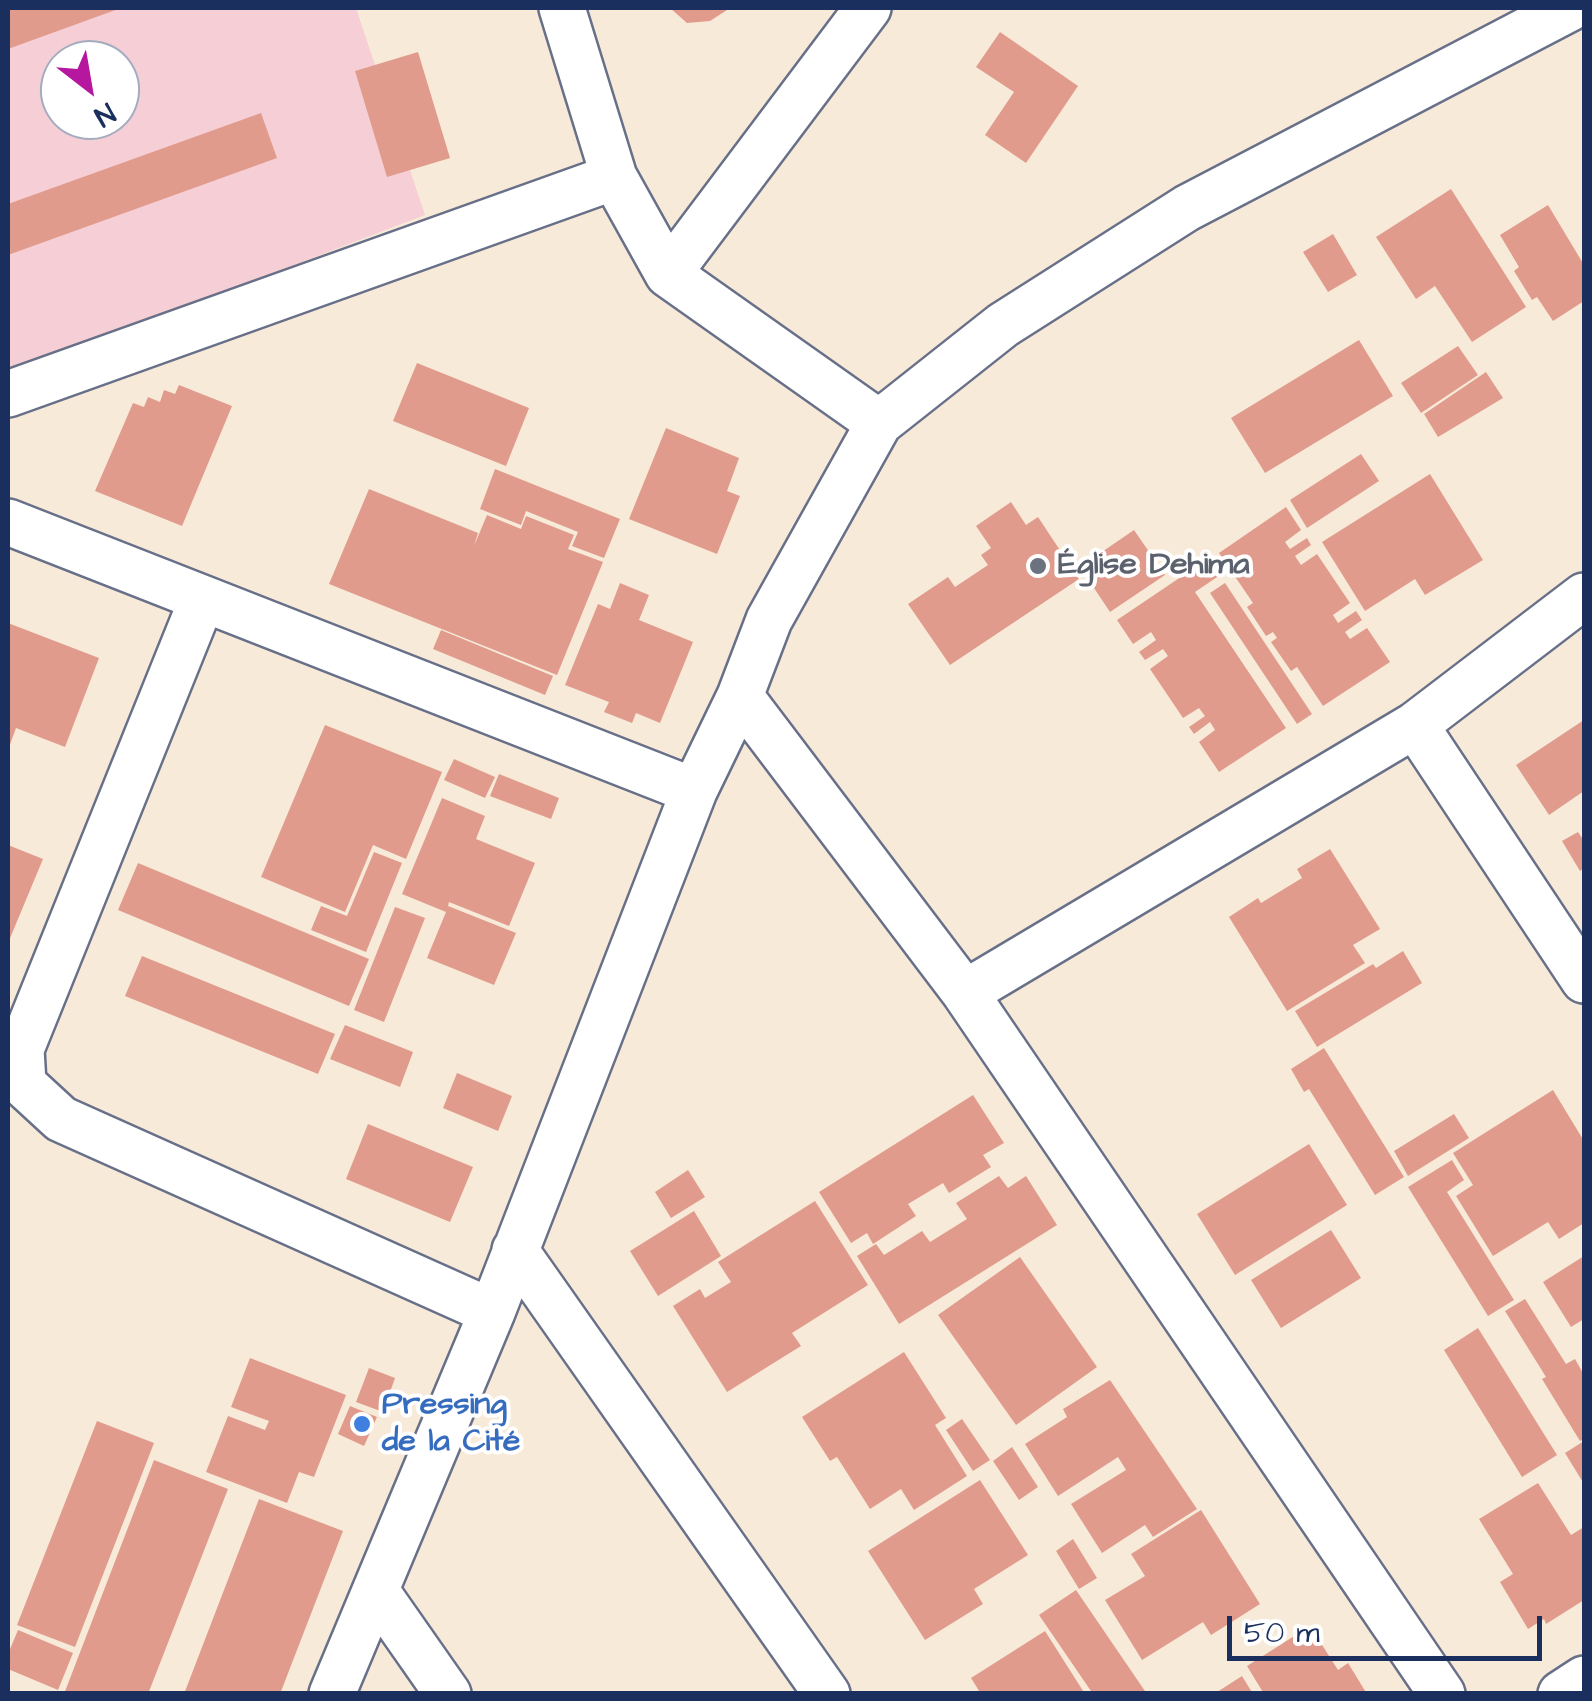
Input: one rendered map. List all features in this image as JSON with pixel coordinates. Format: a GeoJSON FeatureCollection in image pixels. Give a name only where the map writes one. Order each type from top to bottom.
{"type":"FeatureCollection","features":[{"type":"Feature","properties":{"kind":"street"},"geometry":{"type":"LineString","coordinates":[[562,8],[614,177],[668,274],[879,423]]}},
{"type":"Feature","properties":{"kind":"street"},"geometry":{"type":"LineString","coordinates":[[668,274],[868,8]]}},
{"type":"Feature","properties":{"kind":"street"},"geometry":{"type":"LineString","coordinates":[[332,1694],[492,1312],[694,791],[740,696],[769,620],[879,423],[1003,325],[1188,208],[1570,8]]}},
{"type":"Feature","properties":{"kind":"street"},"geometry":{"type":"LineString","coordinates":[[8,394],[614,177]]}},
{"type":"Feature","properties":{"kind":"street"},"geometry":{"type":"LineString","coordinates":[[8,522],[694,791]]}},
{"type":"Feature","properties":{"kind":"street"},"geometry":{"type":"LineString","coordinates":[[965,994],[1415,726],[1584,596]]}},
{"type":"Feature","properties":{"kind":"street"},"geometry":{"type":"LineString","coordinates":[[202,600],[21,1049],[15,1090],[61,1119],[492,1312]]}},
{"type":"Feature","properties":{"kind":"street"},"geometry":{"type":"LineString","coordinates":[[740,696],[965,994],[1442,1694]]}},
{"type":"Feature","properties":{"kind":"street"},"geometry":{"type":"LineString","coordinates":[[1415,726],[1584,980]]}},
{"type":"Feature","properties":{"kind":"street"},"geometry":{"type":"LineString","coordinates":[[516,1250],[827,1694]]}},
{"type":"Feature","properties":{"kind":"street"},"geometry":{"type":"LineString","coordinates":[[376,1591],[448,1694]]}},
{"type":"Feature","properties":{"kind":"street"},"geometry":{"type":"LineString","coordinates":[[1561,1694],[1584,1678]]}},
{"type":"Feature","properties":{"kind":"shaded area"},"geometry":{"type":"Polygon","coordinates":[[[8,8],[356,8],[425,215],[8,374],[8,8]]]}},
{"type":"Feature","properties":{"kind":"building"},"geometry":{"type":"Polygon","coordinates":[[[8,8],[121,8],[8,49],[8,8]]]}},
{"type":"Feature","properties":{"kind":"building"},"geometry":{"type":"Polygon","coordinates":[[[670,8],[730,8],[710,21],[687,23],[670,8]]]}},
{"type":"Feature","properties":{"kind":"building"},"geometry":{"type":"Polygon","coordinates":[[[1000,32],[1078,86],[1026,163],[985,135],[1014,92],[976,67],[1000,32]]]}},
{"type":"Feature","properties":{"kind":"building"},"geometry":{"type":"Polygon","coordinates":[[[418,52],[450,158],[387,177],[355,71],[418,52]]]}},
{"type":"Feature","properties":{"kind":"building"},"geometry":{"type":"Polygon","coordinates":[[[261,113],[277,158],[8,255],[8,204],[261,113]]]}},
{"type":"Feature","properties":{"kind":"building"},"geometry":{"type":"Polygon","coordinates":[[[1451,189],[1526,307],[1472,342],[1435,286],[1416,299],[1376,237],[1451,189]]]}},
{"type":"Feature","properties":{"kind":"building"},"geometry":{"type":"Polygon","coordinates":[[[1548,205],[1584,265],[1584,301],[1553,321],[1537,297],[1532,300],[1514,271],[1519,267],[1500,235],[1548,205]]]}},
{"type":"Feature","properties":{"kind":"building"},"geometry":{"type":"Polygon","coordinates":[[[1333,234],[1357,275],[1328,292],[1303,252],[1333,234]]]}},
{"type":"Feature","properties":{"kind":"building"},"geometry":{"type":"Polygon","coordinates":[[[1359,340],[1393,396],[1265,473],[1231,418],[1359,340]]]}},
{"type":"Feature","properties":{"kind":"building"},"geometry":{"type":"Polygon","coordinates":[[[1458,346],[1478,375],[1421,413],[1401,383],[1458,346]]]}},
{"type":"Feature","properties":{"kind":"building"},"geometry":{"type":"Polygon","coordinates":[[[417,363],[529,408],[506,466],[393,421],[417,363]]]}},
{"type":"Feature","properties":{"kind":"building"},"geometry":{"type":"Polygon","coordinates":[[[1486,372],[1503,398],[1438,437],[1424,414],[1486,372]]]}},
{"type":"Feature","properties":{"kind":"building"},"geometry":{"type":"Polygon","coordinates":[[[179,385],[232,406],[182,526],[95,491],[133,403],[144,407],[148,397],[160,402],[164,390],[175,394],[179,385]]]}},
{"type":"Feature","properties":{"kind":"building"},"geometry":{"type":"Polygon","coordinates":[[[666,428],[739,458],[727,491],[740,496],[717,554],[629,519],[666,428]]]}},
{"type":"Feature","properties":{"kind":"building"},"geometry":{"type":"Polygon","coordinates":[[[1361,454],[1379,481],[1307,528],[1290,500],[1361,454]]]}},
{"type":"Feature","properties":{"kind":"building"},"geometry":{"type":"Polygon","coordinates":[[[495,469],[620,519],[604,558],[572,546],[578,532],[526,511],[521,525],[480,509],[495,469]]]}},
{"type":"Feature","properties":{"kind":"building"},"geometry":{"type":"Polygon","coordinates":[[[1430,474],[1483,560],[1425,595],[1415,579],[1365,611],[1322,542],[1430,474]]]}},
{"type":"Feature","properties":{"kind":"building"},"geometry":{"type":"Polygon","coordinates":[[[369,489],[478,533],[474,546],[487,515],[521,529],[526,516],[574,535],[568,549],[603,562],[557,675],[329,584],[369,489]]]}},
{"type":"Feature","properties":{"kind":"building"},"geometry":{"type":"Polygon","coordinates":[[[1011,502],[1026,525],[1038,517],[1079,579],[950,665],[908,604],[948,577],[955,587],[988,565],[981,555],[991,548],[976,526],[1011,502]]]}},
{"type":"Feature","properties":{"kind":"building"},"geometry":{"type":"Polygon","coordinates":[[[1286,507],[1301,530],[1285,542],[1290,549],[1307,538],[1311,545],[1295,556],[1301,565],[1317,554],[1350,603],[1333,615],[1338,623],[1356,611],[1362,620],[1345,632],[1350,639],[1367,628],[1390,662],[1323,706],[1297,667],[1291,671],[1271,642],[1277,638],[1273,632],[1266,636],[1247,607],[1253,603],[1219,553],[1286,507]]]}},
{"type":"Feature","properties":{"kind":"building"},"geometry":{"type":"Polygon","coordinates":[[[1134,530],[1165,575],[1110,612],[1080,567],[1134,530]]]}},
{"type":"Feature","properties":{"kind":"building"},"geometry":{"type":"Polygon","coordinates":[[[1212,556],[1223,573],[1195,592],[1286,728],[1219,772],[1199,742],[1215,730],[1210,722],[1194,734],[1189,727],[1205,716],[1199,708],[1183,718],[1150,669],[1168,656],[1163,649],[1145,660],[1139,652],[1156,640],[1151,632],[1133,644],[1117,620],[1212,556]]]}},
{"type":"Feature","properties":{"kind":"building"},"geometry":{"type":"Polygon","coordinates":[[[620,583],[649,595],[639,620],[693,642],[660,723],[636,713],[632,723],[604,712],[609,702],[565,685],[598,604],[610,609],[620,583]]]}},
{"type":"Feature","properties":{"kind":"building"},"geometry":{"type":"Polygon","coordinates":[[[1225,583],[1312,714],[1297,724],[1210,593],[1225,583]]]}},
{"type":"Feature","properties":{"kind":"building"},"geometry":{"type":"Polygon","coordinates":[[[8,623],[99,658],[65,747],[16,728],[8,750],[8,623]]]}},
{"type":"Feature","properties":{"kind":"building"},"geometry":{"type":"Polygon","coordinates":[[[441,630],[553,676],[545,695],[433,649],[441,630]]]}},
{"type":"Feature","properties":{"kind":"building"},"geometry":{"type":"Polygon","coordinates":[[[1584,720],[1584,791],[1549,815],[1516,765],[1584,720]]]}},
{"type":"Feature","properties":{"kind":"building"},"geometry":{"type":"Polygon","coordinates":[[[325,725],[442,772],[406,859],[373,845],[345,912],[261,877],[325,725]]]}},
{"type":"Feature","properties":{"kind":"building"},"geometry":{"type":"Polygon","coordinates":[[[454,759],[495,777],[485,798],[444,780],[454,759]]]}},
{"type":"Feature","properties":{"kind":"building"},"geometry":{"type":"Polygon","coordinates":[[[499,774],[559,798],[551,819],[490,796],[499,774]]]}},
{"type":"Feature","properties":{"kind":"building"},"geometry":{"type":"Polygon","coordinates":[[[442,798],[485,816],[476,839],[535,863],[509,926],[449,902],[448,906],[516,933],[494,985],[427,958],[446,912],[402,894],[442,798]]]}},
{"type":"Feature","properties":{"kind":"building"},"geometry":{"type":"Polygon","coordinates":[[[1578,832],[1584,841],[1584,868],[1580,871],[1562,841],[1578,832]]]}},
{"type":"Feature","properties":{"kind":"building"},"geometry":{"type":"Polygon","coordinates":[[[8,845],[43,859],[8,943],[8,845]]]}},
{"type":"Feature","properties":{"kind":"building"},"geometry":{"type":"Polygon","coordinates":[[[1330,849],[1380,929],[1353,945],[1365,963],[1287,1011],[1229,917],[1258,898],[1261,903],[1302,878],[1297,869],[1330,849]]]}},
{"type":"Feature","properties":{"kind":"building"},"geometry":{"type":"Polygon","coordinates":[[[374,852],[402,863],[366,952],[311,930],[321,906],[347,916],[374,852]]]}},
{"type":"Feature","properties":{"kind":"building"},"geometry":{"type":"Polygon","coordinates":[[[138,863],[369,959],[349,1006],[118,910],[138,863]]]}},
{"type":"Feature","properties":{"kind":"building"},"geometry":{"type":"Polygon","coordinates":[[[395,907],[425,918],[384,1022],[354,1010],[395,907]]]}},
{"type":"Feature","properties":{"kind":"building"},"geometry":{"type":"Polygon","coordinates":[[[1403,951],[1422,983],[1317,1047],[1295,1011],[1373,964],[1376,968],[1403,951]]]}},
{"type":"Feature","properties":{"kind":"building"},"geometry":{"type":"Polygon","coordinates":[[[142,956],[335,1034],[318,1074],[125,996],[142,956]]]}},
{"type":"Feature","properties":{"kind":"building"},"geometry":{"type":"Polygon","coordinates":[[[345,1025],[413,1052],[400,1087],[330,1059],[345,1025]]]}},
{"type":"Feature","properties":{"kind":"building"},"geometry":{"type":"Polygon","coordinates":[[[1324,1048],[1404,1177],[1375,1195],[1309,1089],[1304,1092],[1291,1069],[1324,1048]]]}},
{"type":"Feature","properties":{"kind":"building"},"geometry":{"type":"Polygon","coordinates":[[[457,1073],[512,1096],[498,1131],[443,1108],[457,1073]]]}},
{"type":"Feature","properties":{"kind":"building"},"geometry":{"type":"Polygon","coordinates":[[[1553,1090],[1584,1141],[1584,1223],[1559,1239],[1548,1222],[1493,1256],[1456,1196],[1473,1185],[1453,1153],[1553,1090]]]}},
{"type":"Feature","properties":{"kind":"building"},"geometry":{"type":"Polygon","coordinates":[[[973,1095],[1004,1143],[983,1155],[991,1167],[949,1193],[943,1183],[908,1204],[916,1216],[873,1244],[867,1233],[851,1243],[819,1192],[973,1095]]]}},
{"type":"Feature","properties":{"kind":"building"},"geometry":{"type":"Polygon","coordinates":[[[1454,1114],[1469,1138],[1408,1176],[1394,1151],[1454,1114]]]}},
{"type":"Feature","properties":{"kind":"building"},"geometry":{"type":"Polygon","coordinates":[[[368,1124],[473,1167],[450,1222],[346,1179],[368,1124]]]}},
{"type":"Feature","properties":{"kind":"building"},"geometry":{"type":"Polygon","coordinates":[[[1309,1144],[1347,1205],[1235,1275],[1197,1214],[1309,1144]]]}},
{"type":"Feature","properties":{"kind":"building"},"geometry":{"type":"Polygon","coordinates":[[[1452,1160],[1464,1180],[1447,1192],[1514,1300],[1488,1316],[1408,1187],[1452,1160]]]}},
{"type":"Feature","properties":{"kind":"building"},"geometry":{"type":"Polygon","coordinates":[[[688,1170],[705,1197],[671,1218],[655,1192],[688,1170]]]}},
{"type":"Feature","properties":{"kind":"building"},"geometry":{"type":"Polygon","coordinates":[[[999,1176],[1008,1188],[1026,1176],[1057,1225],[899,1324],[857,1256],[876,1244],[884,1255],[922,1231],[930,1242],[967,1219],[956,1203],[999,1176]]]}},
{"type":"Feature","properties":{"kind":"building"},"geometry":{"type":"Polygon","coordinates":[[[815,1201],[868,1285],[792,1333],[801,1346],[727,1392],[673,1306],[700,1289],[705,1298],[731,1282],[718,1262],[815,1201]]]}},
{"type":"Feature","properties":{"kind":"building"},"geometry":{"type":"Polygon","coordinates":[[[694,1211],[721,1256],[658,1296],[630,1251],[694,1211]]]}},
{"type":"Feature","properties":{"kind":"building"},"geometry":{"type":"Polygon","coordinates":[[[1331,1230],[1361,1278],[1281,1328],[1251,1280],[1331,1230]]]}},
{"type":"Feature","properties":{"kind":"building"},"geometry":{"type":"Polygon","coordinates":[[[1584,1256],[1584,1319],[1571,1327],[1543,1282],[1584,1256]]]}},
{"type":"Feature","properties":{"kind":"building"},"geometry":{"type":"Polygon","coordinates":[[[1020,1257],[1097,1367],[1016,1425],[938,1315],[1020,1257]]]}},
{"type":"Feature","properties":{"kind":"building"},"geometry":{"type":"Polygon","coordinates":[[[1525,1299],[1566,1364],[1575,1359],[1584,1375],[1584,1439],[1580,1441],[1505,1311],[1525,1299]]]}},
{"type":"Feature","properties":{"kind":"building"},"geometry":{"type":"Polygon","coordinates":[[[1478,1328],[1557,1455],[1522,1477],[1444,1350],[1478,1328]]]}},
{"type":"Feature","properties":{"kind":"building"},"geometry":{"type":"Polygon","coordinates":[[[904,1352],[946,1418],[935,1425],[967,1476],[914,1510],[901,1489],[870,1509],[837,1457],[830,1461],[802,1417],[904,1352]]]}},
{"type":"Feature","properties":{"kind":"building"},"geometry":{"type":"Polygon","coordinates":[[[250,1358],[346,1395],[314,1477],[299,1472],[287,1503],[206,1472],[228,1416],[265,1430],[269,1421],[231,1407],[250,1358]]]}},
{"type":"Feature","properties":{"kind":"building"},"geometry":{"type":"Polygon","coordinates":[[[369,1368],[395,1378],[383,1412],[356,1402],[369,1368]]]}},
{"type":"Feature","properties":{"kind":"building"},"geometry":{"type":"Polygon","coordinates":[[[1110,1380],[1197,1509],[1153,1537],[1145,1525],[1102,1553],[1071,1504],[1126,1470],[1118,1457],[1058,1496],[1025,1444],[1067,1417],[1063,1409],[1110,1380]]]}},
{"type":"Feature","properties":{"kind":"building"},"geometry":{"type":"Polygon","coordinates":[[[350,1406],[377,1417],[364,1446],[338,1434],[350,1406]]]}},
{"type":"Feature","properties":{"kind":"building"},"geometry":{"type":"Polygon","coordinates":[[[962,1419],[990,1460],[973,1471],[946,1430],[962,1419]]]}},
{"type":"Feature","properties":{"kind":"building"},"geometry":{"type":"Polygon","coordinates":[[[97,1421],[154,1443],[75,1647],[17,1625],[97,1421]]]}},
{"type":"Feature","properties":{"kind":"building"},"geometry":{"type":"Polygon","coordinates":[[[1584,1441],[1584,1484],[1565,1453],[1584,1441]]]}},
{"type":"Feature","properties":{"kind":"building"},"geometry":{"type":"Polygon","coordinates":[[[1012,1447],[1038,1487],[1019,1500],[993,1461],[1012,1447]]]}},
{"type":"Feature","properties":{"kind":"building"},"geometry":{"type":"Polygon","coordinates":[[[154,1460],[228,1489],[148,1694],[64,1694],[154,1460]]]}},
{"type":"Feature","properties":{"kind":"building"},"geometry":{"type":"Polygon","coordinates":[[[980,1480],[1028,1555],[974,1589],[983,1604],[925,1640],[868,1551],[980,1480]]]}},
{"type":"Feature","properties":{"kind":"building"},"geometry":{"type":"Polygon","coordinates":[[[1538,1483],[1571,1535],[1584,1527],[1584,1600],[1546,1624],[1544,1619],[1528,1629],[1500,1582],[1513,1574],[1479,1519],[1538,1483]]]}},
{"type":"Feature","properties":{"kind":"building"},"geometry":{"type":"Polygon","coordinates":[[[259,1499],[343,1531],[280,1694],[184,1694],[259,1499]]]}},
{"type":"Feature","properties":{"kind":"building"},"geometry":{"type":"Polygon","coordinates":[[[1201,1510],[1260,1604],[1211,1635],[1203,1622],[1142,1660],[1105,1600],[1145,1576],[1131,1554],[1201,1510]]]}},
{"type":"Feature","properties":{"kind":"building"},"geometry":{"type":"Polygon","coordinates":[[[1073,1539],[1097,1578],[1079,1589],[1056,1551],[1073,1539]]]}},
{"type":"Feature","properties":{"kind":"building"},"geometry":{"type":"Polygon","coordinates":[[[1076,1590],[1147,1694],[1093,1694],[1039,1615],[1076,1590]]]}},
{"type":"Feature","properties":{"kind":"building"},"geometry":{"type":"Polygon","coordinates":[[[1310,1626],[1338,1670],[1348,1663],[1367,1694],[1264,1694],[1247,1666],[1310,1626]]]}},
{"type":"Feature","properties":{"kind":"building"},"geometry":{"type":"Polygon","coordinates":[[[18,1630],[73,1653],[58,1690],[8,1669],[8,1654],[18,1630]]]}},
{"type":"Feature","properties":{"kind":"building"},"geometry":{"type":"Polygon","coordinates":[[[1045,1631],[1085,1694],[981,1694],[971,1678],[1045,1631]]]}},
{"type":"Feature","properties":{"kind":"building"},"geometry":{"type":"Polygon","coordinates":[[[1242,1676],[1253,1694],[1214,1694],[1242,1676]]]}},
{"type":"Feature","properties":{"kind":"place","name":"Église Dehima"},"geometry":{"type":"Point","coordinates":[1038,566]}},
{"type":"Feature","properties":{"kind":"place","name":"Pressing de la Cité"},"geometry":{"type":"Point","coordinates":[362,1424]}}]}
